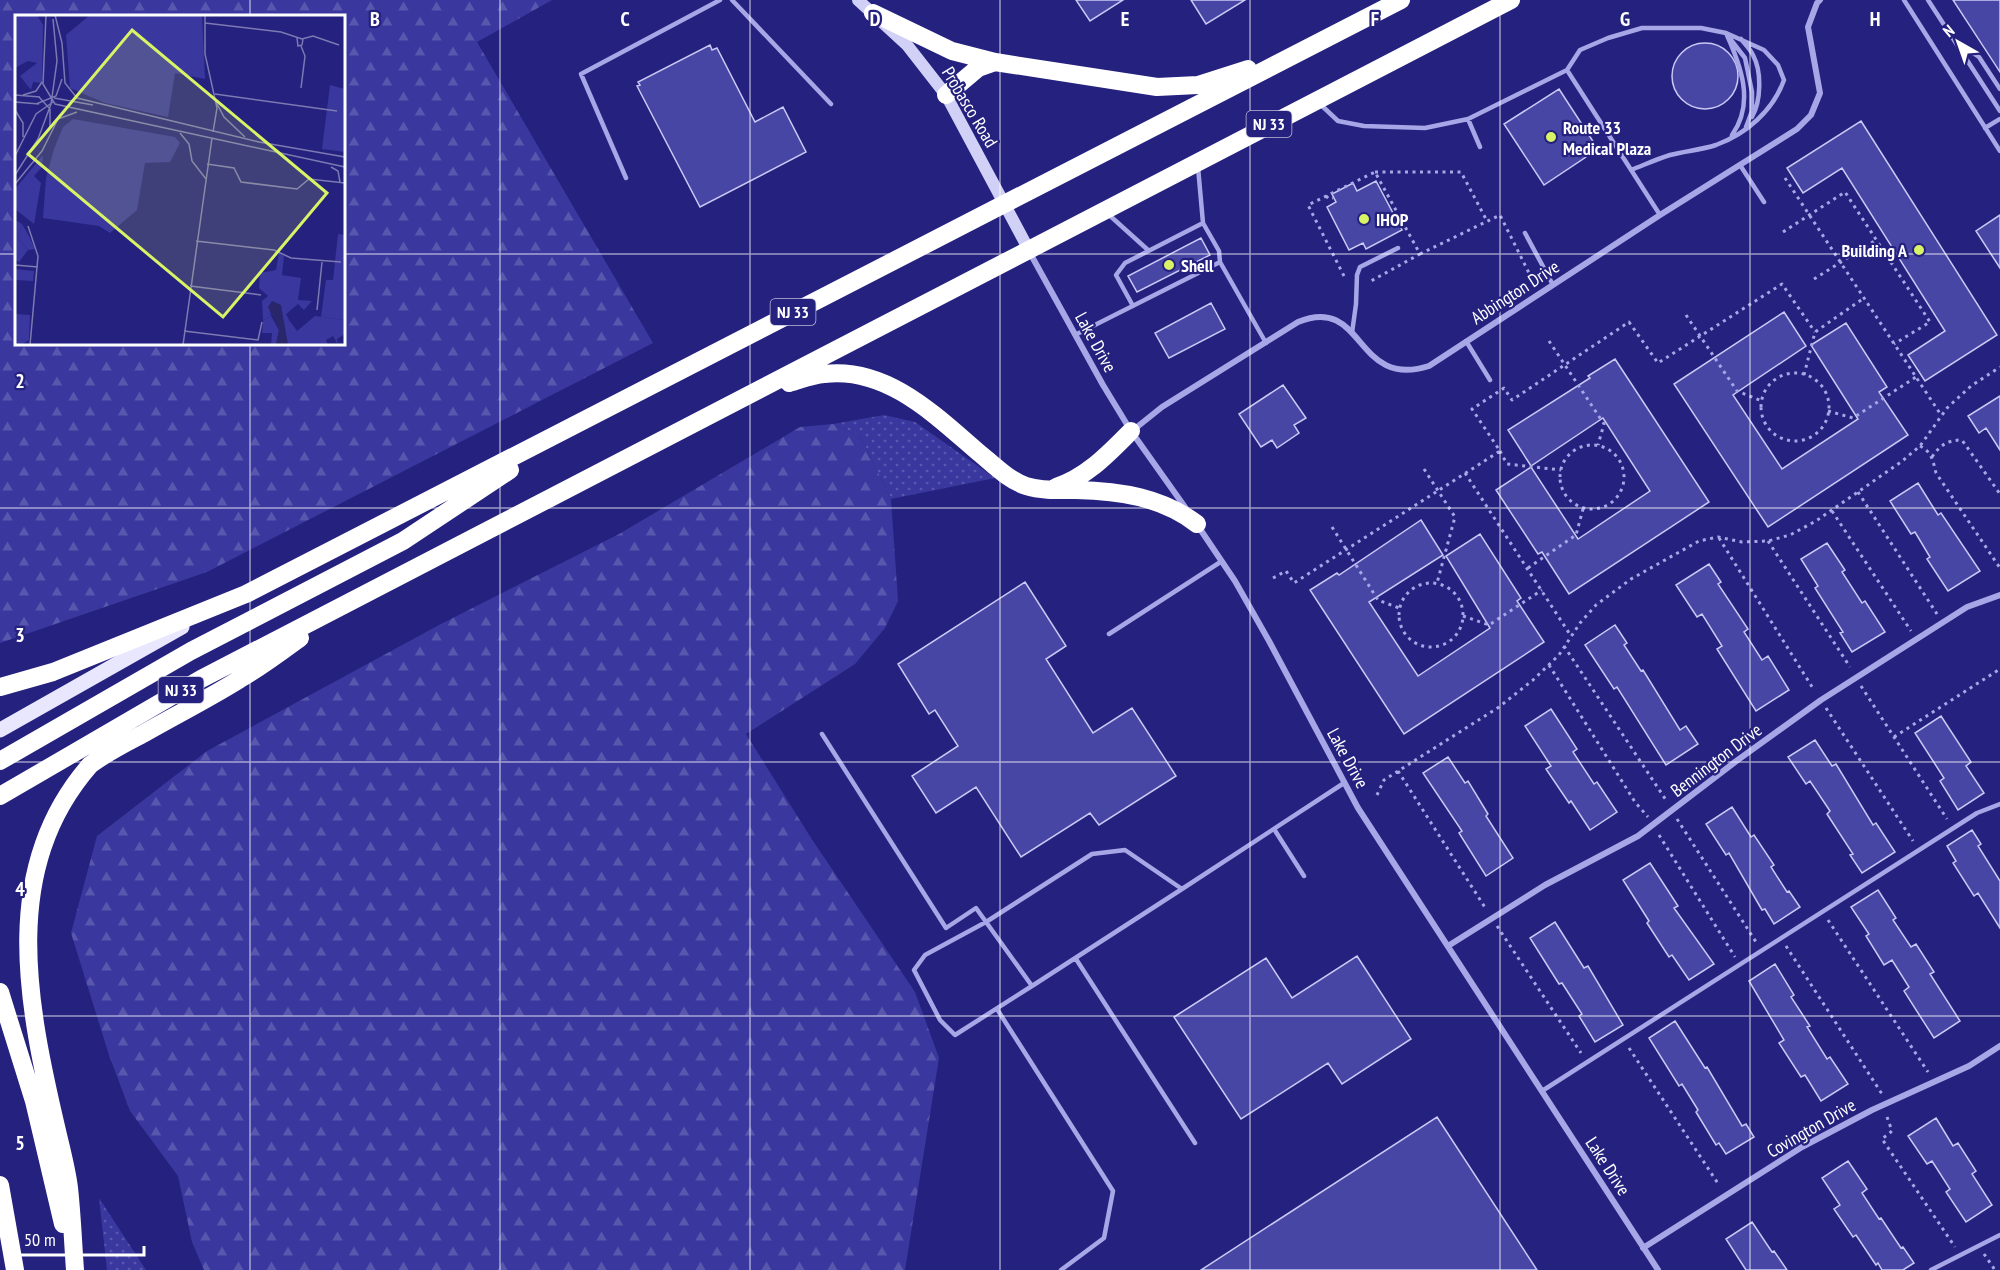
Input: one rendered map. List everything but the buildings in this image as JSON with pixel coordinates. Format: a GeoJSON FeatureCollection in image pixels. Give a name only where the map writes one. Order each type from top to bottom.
{"type":"FeatureCollection","features":[{"type":"Feature","properties":{"kind":"highway","name":"NJ 33"},"geometry":{"type":"LineString","coordinates":[[246,594],[1401,0]]}},
{"type":"Feature","properties":{"kind":"highway","name":"NJ 33"},"geometry":{"type":"LineString","coordinates":[[0,796],[201,679],[1510,0]]}},
{"type":"Feature","properties":{"kind":"highway"},"geometry":{"type":"LineString","coordinates":[[873,13],[952,51],[995,62],[1157,87],[1198,85],[1233,75],[1336,34]]}},
{"type":"Feature","properties":{"kind":"highway"},"geometry":{"type":"LineString","coordinates":[[946,95],[978,68],[995,62]]}},
{"type":"Feature","properties":{"kind":"highway"},"geometry":{"type":"LineString","coordinates":[[758,391],[824,374],[855,374],[884,384],[917,400],[1007,476],[1025,486],[1150,499],[1175,510],[1197,524]]}},
{"type":"Feature","properties":{"kind":"highway"},"geometry":{"type":"LineString","coordinates":[[0,761],[191,651],[403,541],[584,421]]}},
{"type":"Feature","properties":{"kind":"highway"},"geometry":{"type":"LineString","coordinates":[[1049,490],[1069,483],[1094,466],[1131,431]]}},
{"type":"Feature","properties":{"kind":"highway"},"geometry":{"type":"LineString","coordinates":[[35,822],[60,791],[90,765],[242,678],[366,593]]}},
{"type":"Feature","properties":{"kind":"highway"},"geometry":{"type":"LineString","coordinates":[[0,687],[53,672],[246,594]]}},
{"type":"Feature","properties":{"kind":"highway"},"geometry":{"type":"LineString","coordinates":[[12,967],[53,1115],[69,1187],[74,1270]]}},
{"type":"Feature","properties":{"kind":"highway"},"geometry":{"type":"LineString","coordinates":[[0,992],[34,1101],[74,1270]]}},
{"type":"Feature","properties":{"kind":"highway"},"geometry":{"type":"LineString","coordinates":[[0,1185],[15,1270]]}},
{"type":"Feature","properties":{"kind":"main road","name":"NJ 33"},"geometry":{"type":"LineString","coordinates":[[0,730],[143,648],[246,594]]}},
{"type":"Feature","properties":{"kind":"street","name":"Probasco Road"},"geometry":{"type":"LineString","coordinates":[[858,0],[907,45],[946,95],[1029,250]]}},
{"type":"Feature","properties":{"kind":"street","name":"Abbington Drive"},"geometry":{"type":"LineString","coordinates":[[1131,431],[1162,407],[1308,317],[1321,316],[1335,319],[1345,325],[1372,356],[1385,366],[1400,370],[1415,370],[1429,366],[1660,215],[1797,129],[1811,115],[1820,93],[1808,27],[1820,0]]}},
{"type":"Feature","properties":{"kind":"street","name":"Lake Drive"},"geometry":{"type":"LineString","coordinates":[[1029,250],[1131,431],[1222,561],[1269,641],[1344,783],[1396,867],[1658,1270]]}},
{"type":"Feature","properties":{"kind":"street","name":"Bennington Drive"},"geometry":{"type":"LineString","coordinates":[[1448,946],[1545,885],[1638,836],[1821,700],[1967,608],[2000,595]]}},
{"type":"Feature","properties":{"kind":"street","name":"Covington Drive"},"geometry":{"type":"LineString","coordinates":[[1643,1248],[1802,1147],[1872,1110],[1969,1066],[2000,1046]]}},
{"type":"Feature","properties":{"kind":"lane"},"geometry":{"type":"LineString","coordinates":[[626,178],[581,74],[720,0]]}},
{"type":"Feature","properties":{"kind":"lane"},"geometry":{"type":"LineString","coordinates":[[732,0],[831,104]]}},
{"type":"Feature","properties":{"kind":"lane"},"geometry":{"type":"LineString","coordinates":[[1904,0],[2000,151]]}},
{"type":"Feature","properties":{"kind":"lane"},"geometry":{"type":"LineString","coordinates":[[1928,0],[2000,111]]}},
{"type":"Feature","properties":{"kind":"lane"},"geometry":{"type":"LineString","coordinates":[[1315,100],[1338,121],[1364,126],[1425,128],[1468,119],[1567,70],[1580,50],[1608,38],[1642,28],[1701,27],[1726,33],[1764,50],[1778,65],[1784,80],[1772,107],[1745,130],[1716,145],[1668,156],[1631,170]]}},
{"type":"Feature","properties":{"kind":"lane"},"geometry":{"type":"LineString","coordinates":[[1726,33],[1745,58],[1752,92],[1752,111],[1745,130]]}},
{"type":"Feature","properties":{"kind":"lane"},"geometry":{"type":"LineString","coordinates":[[1726,33],[1737,58],[1744,92],[1744,108],[1740,124],[1730,138]]}},
{"type":"Feature","properties":{"kind":"lane"},"geometry":{"type":"LineString","coordinates":[[1741,39],[1754,56],[1761,89],[1756,110],[1745,130]]}},
{"type":"Feature","properties":{"kind":"lane"},"geometry":{"type":"LineString","coordinates":[[1955,41],[1979,57],[2000,89]]}},
{"type":"Feature","properties":{"kind":"lane"},"geometry":{"type":"LineString","coordinates":[[1567,70],[1660,215]]}},
{"type":"Feature","properties":{"kind":"lane"},"geometry":{"type":"LineString","coordinates":[[1468,119],[1479,147]]}},
{"type":"Feature","properties":{"kind":"lane"},"geometry":{"type":"LineString","coordinates":[[1985,128],[2000,119]]}},
{"type":"Feature","properties":{"kind":"lane"},"geometry":{"type":"LineString","coordinates":[[1197,161],[1203,223],[1219,251],[1220,262],[1266,343]]}},
{"type":"Feature","properties":{"kind":"lane"},"geometry":{"type":"LineString","coordinates":[[1740,165],[1764,202]]}},
{"type":"Feature","properties":{"kind":"lane"},"geometry":{"type":"LineString","coordinates":[[1104,210],[1148,250]]}},
{"type":"Feature","properties":{"kind":"lane"},"geometry":{"type":"LineString","coordinates":[[1133,306],[1116,275],[1125,263],[1203,223]]}},
{"type":"Feature","properties":{"kind":"lane"},"geometry":{"type":"LineString","coordinates":[[1525,233],[1553,285]]}},
{"type":"Feature","properties":{"kind":"lane"},"geometry":{"type":"LineString","coordinates":[[1352,333],[1357,275],[1360,267],[1398,248]]}},
{"type":"Feature","properties":{"kind":"lane"},"geometry":{"type":"LineString","coordinates":[[1075,335],[1220,262]]}},
{"type":"Feature","properties":{"kind":"lane"},"geometry":{"type":"LineString","coordinates":[[1466,341],[1490,380]]}},
{"type":"Feature","properties":{"kind":"lane"},"geometry":{"type":"LineString","coordinates":[[1109,634],[1222,561]]}},
{"type":"Feature","properties":{"kind":"lane"},"geometry":{"type":"LineString","coordinates":[[822,734],[946,928],[976,908],[1032,986]]}},
{"type":"Feature","properties":{"kind":"lane"},"geometry":{"type":"LineString","coordinates":[[1182,889],[1125,850],[1092,854],[986,922],[925,955],[915,970],[939,1020],[955,1035],[1076,959],[1344,783]]}},
{"type":"Feature","properties":{"kind":"lane"},"geometry":{"type":"LineString","coordinates":[[1542,1091],[1977,813],[2000,804]]}},
{"type":"Feature","properties":{"kind":"lane"},"geometry":{"type":"LineString","coordinates":[[1274,829],[1304,876]]}},
{"type":"Feature","properties":{"kind":"lane"},"geometry":{"type":"LineString","coordinates":[[1076,959],[1195,1143]]}},
{"type":"Feature","properties":{"kind":"lane"},"geometry":{"type":"LineString","coordinates":[[997,1009],[1113,1191],[1104,1238],[1061,1270]]}},
{"type":"Feature","properties":{"kind":"lane"},"geometry":{"type":"LineString","coordinates":[[1931,1270],[2000,1235]]}},
{"type":"Feature","properties":{"kind":"path"},"geometry":{"type":"LineString","coordinates":[[1375,172],[1420,254]]}},
{"type":"Feature","properties":{"kind":"path"},"geometry":{"type":"LineString","coordinates":[[1344,276],[1308,205],[1375,172],[1461,172],[1487,221]]}},
{"type":"Feature","properties":{"kind":"path"},"geometry":{"type":"LineString","coordinates":[[1785,178],[1942,415]]}},
{"type":"Feature","properties":{"kind":"path"},"geometry":{"type":"LineString","coordinates":[[1783,232],[1845,192],[1930,322],[1894,344]]}},
{"type":"Feature","properties":{"kind":"path"},"geometry":{"type":"LineString","coordinates":[[1326,196],[1329,199],[1334,198]]}},
{"type":"Feature","properties":{"kind":"path"},"geometry":{"type":"LineString","coordinates":[[1371,280],[1500,215],[1532,279]]}},
{"type":"Feature","properties":{"kind":"path"},"geometry":{"type":"LineString","coordinates":[[1814,279],[1876,240]]}},
{"type":"Feature","properties":{"kind":"path"},"geometry":{"type":"LineString","coordinates":[[1561,470],[1508,464],[1472,409],[1504,388],[1512,400],[1629,322],[1658,363],[1782,284],[1815,332]]}},
{"type":"Feature","properties":{"kind":"path"},"geometry":{"type":"LineString","coordinates":[[1804,375],[1815,332],[1864,298]]}},
{"type":"Feature","properties":{"kind":"path"},"geometry":{"type":"LineString","coordinates":[[1686,315],[1737,391],[1762,400]]}},
{"type":"Feature","properties":{"kind":"path"},"geometry":{"type":"LineString","coordinates":[[1549,341],[1604,424],[1598,445]]}},
{"type":"Feature","properties":{"kind":"path"},"geometry":{"type":"LineString","coordinates":[[1377,795],[1384,780],[1499,707],[1533,680],[1559,655],[1580,623],[1596,605],[1631,579],[1700,541],[1718,537],[1742,542],[1790,535],[1832,510],[1901,462],[1920,446],[1942,415],[1971,386],[2000,368]]}},
{"type":"Feature","properties":{"kind":"path"},"geometry":{"type":"LineString","coordinates":[[1804,375],[1820,385],[1828,402],[1828,411],[1825,422],[1810,437],[1789,441],[1770,431],[1764,422],[1761,411],[1762,400],[1766,390],[1782,376],[1804,375]]}},
{"type":"Feature","properties":{"kind":"path"},"geometry":{"type":"LineString","coordinates":[[1828,411],[1853,418],[1916,377]]}},
{"type":"Feature","properties":{"kind":"path"},"geometry":{"type":"LineString","coordinates":[[1932,457],[1942,445],[1952,440],[1962,440],[2000,495]]}},
{"type":"Feature","properties":{"kind":"path"},"geometry":{"type":"LineString","coordinates":[[1586,445],[1598,445],[1608,449],[1621,462],[1624,481],[1621,492],[1611,504],[1597,509],[1583,508],[1572,503],[1563,492],[1559,477],[1565,459],[1575,449],[1586,445]]}},
{"type":"Feature","properties":{"kind":"path"},"geometry":{"type":"LineString","coordinates":[[1920,446],[1927,449],[1932,457],[1936,473],[2000,568]]}},
{"type":"Feature","properties":{"kind":"path"},"geometry":{"type":"LineString","coordinates":[[1273,578],[1286,571],[1294,584],[1500,451]]}},
{"type":"Feature","properties":{"kind":"path"},"geometry":{"type":"LineString","coordinates":[[1424,469],[1455,517],[1437,583]]}},
{"type":"Feature","properties":{"kind":"path"},"geometry":{"type":"LineString","coordinates":[[1466,473],[1571,636]]}},
{"type":"Feature","properties":{"kind":"path"},"geometry":{"type":"LineString","coordinates":[[1858,492],[1943,623]]}},
{"type":"Feature","properties":{"kind":"path"},"geometry":{"type":"LineString","coordinates":[[1528,568],[1576,535],[1583,508]]}},
{"type":"Feature","properties":{"kind":"path"},"geometry":{"type":"LineString","coordinates":[[1832,510],[1916,640]]}},
{"type":"Feature","properties":{"kind":"path"},"geometry":{"type":"LineString","coordinates":[[1332,527],[1378,600],[1399,608]]}},
{"type":"Feature","properties":{"kind":"path"},"geometry":{"type":"LineString","coordinates":[[1437,583],[1449,588],[1457,596],[1463,616],[1461,626],[1456,635],[1444,644],[1430,647],[1418,645],[1404,633],[1399,620],[1399,608],[1406,594],[1419,585],[1437,583]]}},
{"type":"Feature","properties":{"kind":"path"},"geometry":{"type":"LineString","coordinates":[[1463,616],[1489,626],[1542,590]]}},
{"type":"Feature","properties":{"kind":"path"},"geometry":{"type":"LineString","coordinates":[[1564,646],[1761,951]]}},
{"type":"Feature","properties":{"kind":"path"},"geometry":{"type":"LineString","coordinates":[[1894,737],[2000,669]]}},
{"type":"Feature","properties":{"kind":"path"},"geometry":{"type":"LineString","coordinates":[[1398,771],[1486,909]]}},
{"type":"Feature","properties":{"kind":"path"},"geometry":{"type":"LineString","coordinates":[[1823,911],[1934,1081]]}},
{"type":"Feature","properties":{"kind":"path"},"geometry":{"type":"LineString","coordinates":[[1497,926],[1587,1062]]}},
{"type":"Feature","properties":{"kind":"path"},"geometry":{"type":"LineString","coordinates":[[1623,1039],[1726,1195]]}},
{"type":"Feature","properties":{"kind":"path"},"geometry":{"type":"LineString","coordinates":[[1978,1245],[1995,1270]]}},
{"type":"Feature","properties":{"kind":"green space"},"geometry":{"type":"Polygon","coordinates":[[[0,0],[552,0],[477,42],[653,343],[207,572],[0,643],[0,0]]]}},
{"type":"Feature","properties":{"kind":"green space"},"geometry":{"type":"Polygon","coordinates":[[[884,415],[915,422],[995,478],[891,499],[861,437],[833,424],[884,415]]]}},
{"type":"Feature","properties":{"kind":"green space"},"geometry":{"type":"Polygon","coordinates":[[[833,424],[861,437],[891,499],[898,601],[885,628],[855,664],[746,734],[811,838],[915,992],[939,1058],[905,1270],[204,1270],[192,1242],[178,1176],[130,1111],[109,1055],[71,933],[97,836],[207,751],[439,625],[619,534],[800,427],[833,424]]]}},
{"type":"Feature","properties":{"kind":"green space"},"geometry":{"type":"Polygon","coordinates":[[[99,1198],[146,1270],[107,1270],[99,1198]]]}},
{"type":"Feature","properties":{"kind":"place","name":"Route 33 Medical Plaza"},"geometry":{"type":"Point","coordinates":[1551,137]}},
{"type":"Feature","properties":{"kind":"place","name":"IHOP"},"geometry":{"type":"Point","coordinates":[1364,219]}},
{"type":"Feature","properties":{"kind":"place","name":"Building A"},"geometry":{"type":"Point","coordinates":[1919,250]}},
{"type":"Feature","properties":{"kind":"place","name":"Shell"},"geometry":{"type":"Point","coordinates":[1169,265]}}]}
